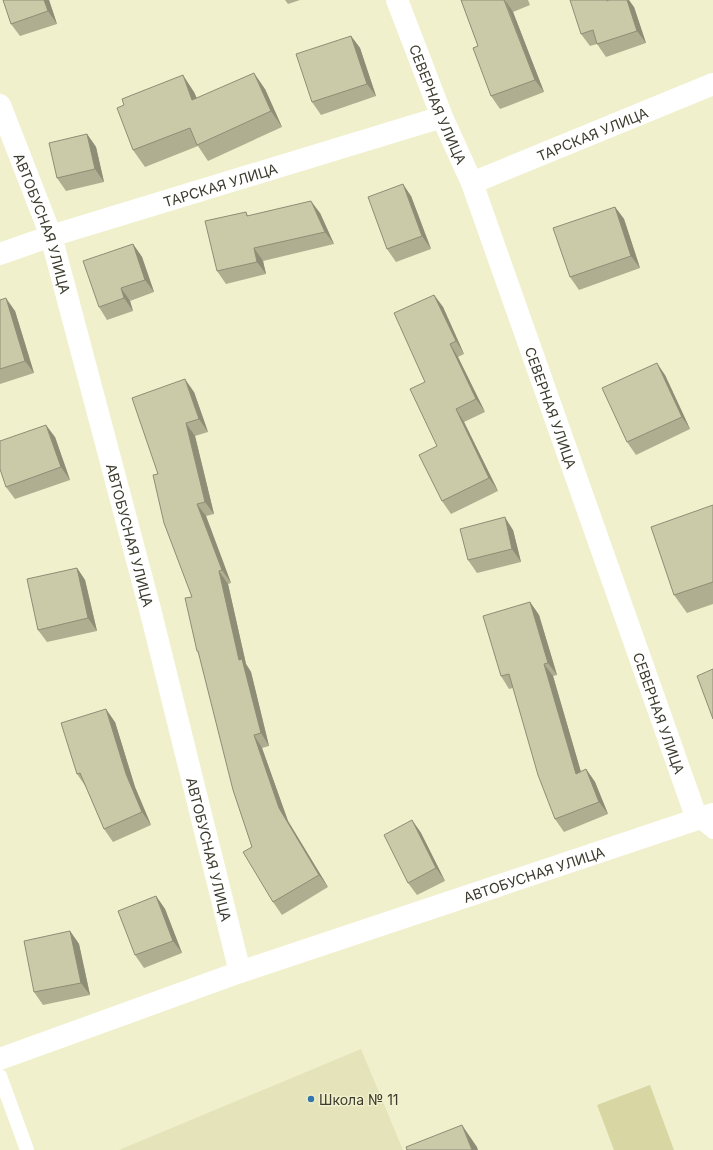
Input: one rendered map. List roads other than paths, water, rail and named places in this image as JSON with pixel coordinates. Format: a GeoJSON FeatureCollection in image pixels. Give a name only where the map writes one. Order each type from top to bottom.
{"type":"FeatureCollection","features":[{"type":"Feature","properties":{"kind":"street","name":"СЕВЕРНАЯ УЛИЦА"},"geometry":{"type":"LineString","coordinates":[[397,0],[442,117],[472,183],[708,822]]}},
{"type":"Feature","properties":{"kind":"street","name":"ТАРСКАЯ УЛИЦА"},"geometry":{"type":"LineString","coordinates":[[472,183],[713,84]]}},
{"type":"Feature","properties":{"kind":"street","name":"АВТОБУСНАЯ УЛИЦА"},"geometry":{"type":"LineString","coordinates":[[0,105],[51,236],[150,609],[240,972]]}},
{"type":"Feature","properties":{"kind":"street","name":"ТАРСКАЯ УЛИЦА"},"geometry":{"type":"LineString","coordinates":[[0,254],[51,236],[442,117]]}},
{"type":"Feature","properties":{"kind":"street","name":"АВТОБУСНАЯ УЛИЦА"},"geometry":{"type":"LineString","coordinates":[[0,1059],[240,972],[708,822]]}},
{"type":"Feature","properties":{"kind":"lane"},"geometry":{"type":"LineString","coordinates":[[0,1076],[27,1150]]}},
{"type":"Feature","properties":{"kind":"place","name":"Школа № 11"},"geometry":{"type":"Point","coordinates":[311,1099]}}]}
